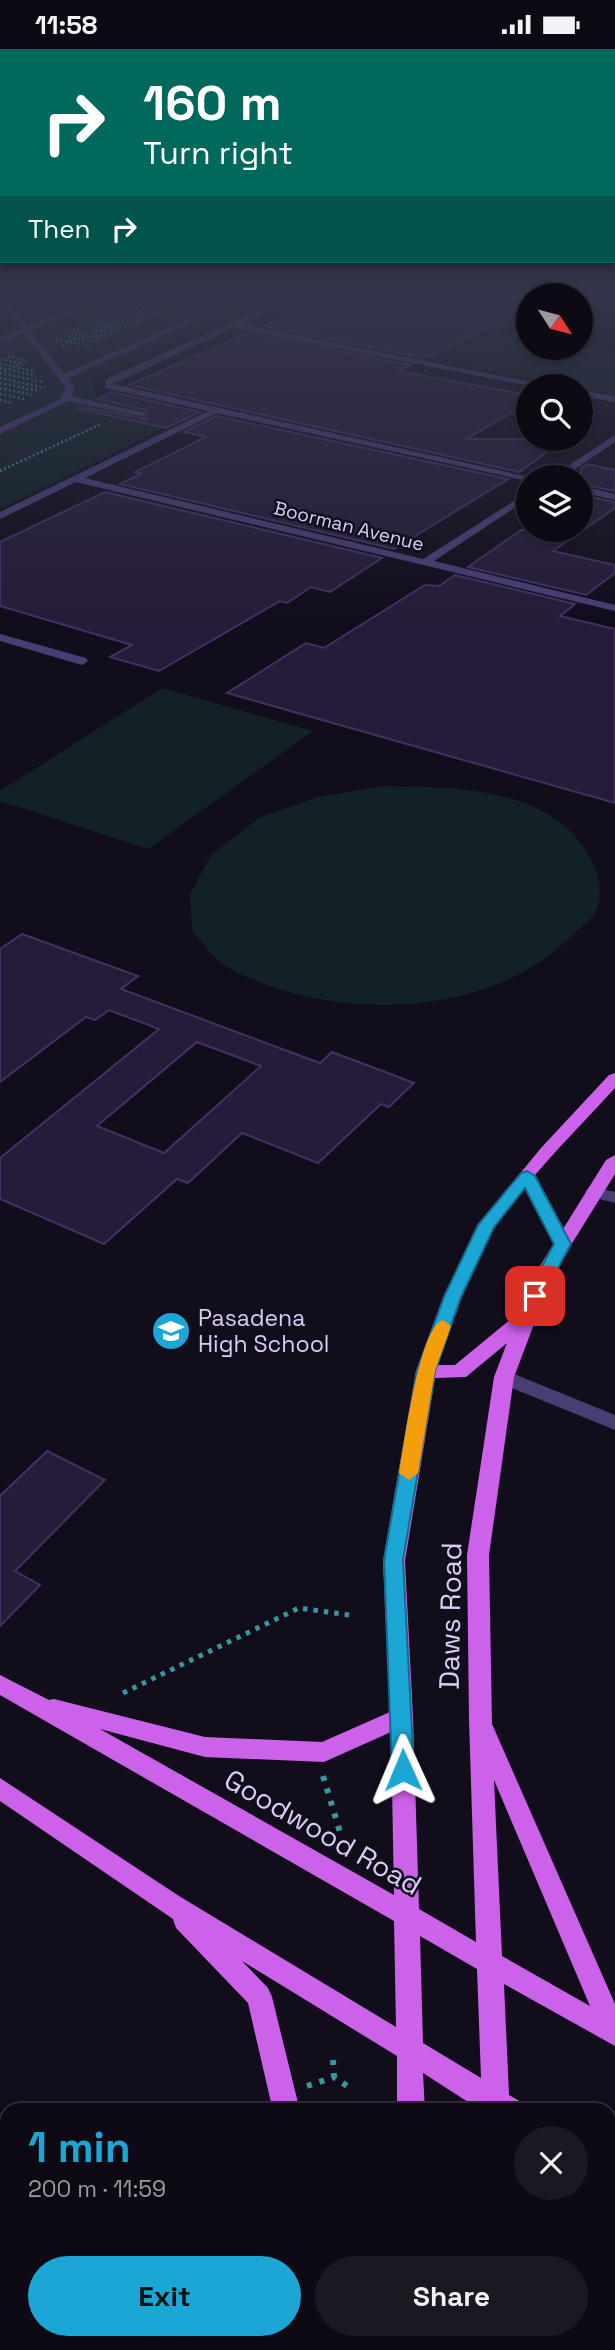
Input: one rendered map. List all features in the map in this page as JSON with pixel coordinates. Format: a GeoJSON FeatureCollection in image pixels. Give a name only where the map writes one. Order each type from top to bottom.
{"type":"FeatureCollection","features":[{"type":"Feature","properties":{"kind":"main road","name":"Daws Road"},"geometry":{"type":"LineString","coordinates":[[411,2103],[402,1717],[394,1560],[426,1371],[453,1297],[486,1225],[615,1078]]}},
{"type":"Feature","properties":{"kind":"main road","name":"Daws Road"},"geometry":{"type":"LineString","coordinates":[[501,2103],[480,1719],[478,1555],[504,1377],[525,1317],[563,1244],[615,1160]]}},
{"type":"Feature","properties":{"kind":"main road"},"geometry":{"type":"LineString","coordinates":[[426,1371],[459,1372],[525,1317]]}},
{"type":"Feature","properties":{"kind":"main road","name":"Goodwood Road"},"geometry":{"type":"LineString","coordinates":[[0,1684],[615,2033]]}},
{"type":"Feature","properties":{"kind":"main road"},"geometry":{"type":"LineString","coordinates":[[32,1702],[205,1747],[316,1752],[324,1752],[402,1717]]}},
{"type":"Feature","properties":{"kind":"main road"},"geometry":{"type":"LineString","coordinates":[[480,1719],[615,2033]]}},
{"type":"Feature","properties":{"kind":"main road"},"geometry":{"type":"LineString","coordinates":[[0,1788],[170,1904],[409,2047],[493,2103]]}},
{"type":"Feature","properties":{"kind":"main road"},"geometry":{"type":"LineString","coordinates":[[170,1904],[259,1997],[294,2100]]}},
{"type":"Feature","properties":{"kind":"street"},"geometry":{"type":"LineString","coordinates":[[0,431],[53,402]]}},
{"type":"Feature","properties":{"kind":"street"},"geometry":{"type":"LineString","coordinates":[[101,402],[142,415]]}},
{"type":"Feature","properties":{"kind":"street"},"geometry":{"type":"LineString","coordinates":[[173,402],[516,475]]}},
{"type":"Feature","properties":{"kind":"street"},"geometry":{"type":"LineString","coordinates":[[0,516],[214,411]]}},
{"type":"Feature","properties":{"kind":"street"},"geometry":{"type":"LineString","coordinates":[[574,465],[615,438]]}},
{"type":"Feature","properties":{"kind":"street","name":"Boorman Avenue"},"geometry":{"type":"LineString","coordinates":[[75,479],[615,608]]}},
{"type":"Feature","properties":{"kind":"street"},"geometry":{"type":"LineString","coordinates":[[593,492],[615,497]]}},
{"type":"Feature","properties":{"kind":"street"},"geometry":{"type":"LineString","coordinates":[[424,563],[516,503]]}},
{"type":"Feature","properties":{"kind":"street"},"geometry":{"type":"LineString","coordinates":[[0,637],[82,660]]}},
{"type":"Feature","properties":{"kind":"street"},"geometry":{"type":"LineString","coordinates":[[527,1176],[563,1244]]}},
{"type":"Feature","properties":{"kind":"street"},"geometry":{"type":"LineString","coordinates":[[594,1192],[615,1198]]}},
{"type":"Feature","properties":{"kind":"street"},"geometry":{"type":"LineString","coordinates":[[504,1377],[615,1423]]}},
{"type":"Feature","properties":{"kind":"path"},"geometry":{"type":"LineString","coordinates":[[0,470],[101,422]]}},
{"type":"Feature","properties":{"kind":"path"},"geometry":{"type":"LineString","coordinates":[[122,1693],[299,1608],[349,1615]]}},
{"type":"Feature","properties":{"kind":"path"},"geometry":{"type":"LineString","coordinates":[[321,1769],[340,1832]]}},
{"type":"Feature","properties":{"kind":"path"},"geometry":{"type":"LineString","coordinates":[[333,2060],[334,2077]]}},
{"type":"Feature","properties":{"kind":"path"},"geometry":{"type":"LineString","coordinates":[[294,2100],[334,2077]]}},
{"type":"Feature","properties":{"kind":"path"},"geometry":{"type":"LineString","coordinates":[[334,2077],[350,2088]]}},
{"type":"Feature","properties":{"kind":"shaded area"},"geometry":{"type":"Polygon","coordinates":[[[0,402],[109,402],[183,419],[0,509],[0,402]]]}},
{"type":"Feature","properties":{"kind":"shaded area"},"geometry":{"type":"Polygon","coordinates":[[[162,688],[313,731],[148,849],[0,801],[0,791],[162,688]]]}},
{"type":"Feature","properties":{"kind":"shaded area"},"geometry":{"type":"Polygon","coordinates":[[[382,786],[441,788],[502,796],[530,805],[556,819],[577,838],[593,864],[600,896],[594,914],[585,925],[533,966],[493,986],[450,998],[404,1004],[358,1004],[312,998],[269,986],[224,965],[192,931],[190,894],[211,855],[260,817],[318,797],[382,786]]]}},
{"type":"Feature","properties":{"kind":"building"},"geometry":{"type":"Polygon","coordinates":[[[113,402],[158,402],[200,412],[166,428],[79,409],[83,407],[147,419],[146,410],[113,402]]]}},
{"type":"Feature","properties":{"kind":"building"},"geometry":{"type":"Polygon","coordinates":[[[207,402],[516,402],[516,410],[466,439],[516,439],[516,451],[548,451],[529,465],[516,465],[516,471],[207,402]]]}},
{"type":"Feature","properties":{"kind":"building"},"geometry":{"type":"Polygon","coordinates":[[[217,416],[508,479],[394,549],[120,484],[141,474],[135,472],[206,437],[184,432],[217,416]]]}},
{"type":"Feature","properties":{"kind":"building"},"geometry":{"type":"Polygon","coordinates":[[[593,465],[615,470],[615,491],[593,486],[593,465]]]}},
{"type":"Feature","properties":{"kind":"building"},"geometry":{"type":"Polygon","coordinates":[[[105,492],[382,558],[330,592],[311,587],[287,603],[280,601],[159,671],[110,657],[132,645],[0,606],[0,542],[105,492]]]}},
{"type":"Feature","properties":{"kind":"building"},"geometry":{"type":"Polygon","coordinates":[[[593,497],[615,502],[615,508],[593,523],[593,497]]]}},
{"type":"Feature","properties":{"kind":"building"},"geometry":{"type":"Polygon","coordinates":[[[516,533],[516,542],[566,542],[553,551],[615,565],[615,573],[586,595],[468,567],[516,533]]]}},
{"type":"Feature","properties":{"kind":"building"},"geometry":{"type":"Polygon","coordinates":[[[455,575],[575,604],[560,616],[615,629],[615,803],[227,693],[306,643],[324,648],[425,585],[439,586],[455,575]]]}},
{"type":"Feature","properties":{"kind":"building"},"geometry":{"type":"Polygon","coordinates":[[[22,934],[138,976],[121,989],[320,1063],[332,1052],[414,1083],[389,1107],[381,1104],[318,1163],[242,1133],[188,1183],[177,1179],[104,1244],[0,1199],[0,1158],[159,1029],[109,1010],[95,1020],[86,1017],[0,1082],[0,949],[22,934]],[[197,1042],[97,1126],[164,1153],[261,1066],[197,1042]]]}},
{"type":"Feature","properties":{"kind":"building"},"geometry":{"type":"Polygon","coordinates":[[[47,1451],[105,1480],[15,1571],[40,1585],[0,1626],[0,1496],[47,1451]]]}},
{"type":"Feature","properties":{"kind":"slow traffic"},"geometry":{"type":"LineString","coordinates":[[409,1473],[426,1371],[443,1326]]}},
{"type":"Feature","properties":{"kind":"place","name":"Pasadena High School"},"geometry":{"type":"Point","coordinates":[171,1331]}},
{"type":"Feature","properties":{"kind":"route"},"geometry":{"type":"LineString","coordinates":[[403,1770],[394,1560],[426,1371],[453,1297],[486,1225],[527,1176],[563,1244],[544,1274],[535,1296]]}}]}
